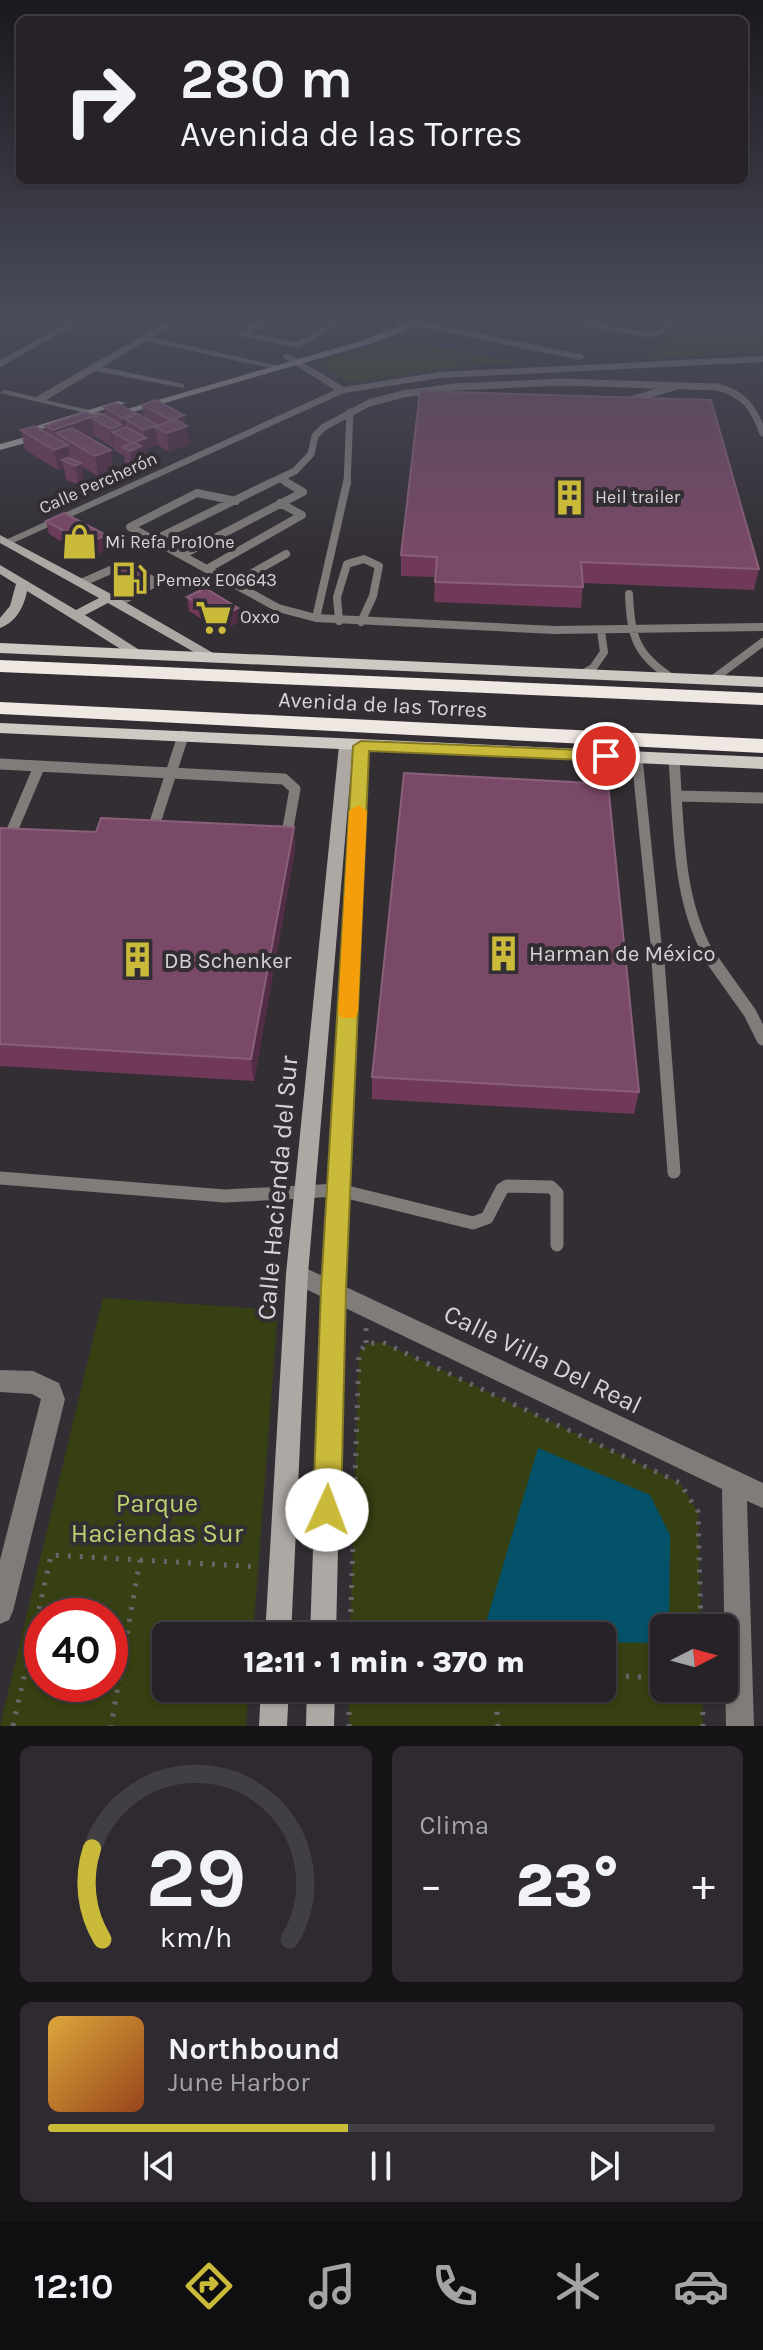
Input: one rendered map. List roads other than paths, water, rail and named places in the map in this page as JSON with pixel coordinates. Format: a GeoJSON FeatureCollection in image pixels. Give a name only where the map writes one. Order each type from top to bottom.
{"type":"FeatureCollection","features":[{"type":"Feature","properties":{"kind":"highway","name":"Avenida de las Torres"},"geometry":{"type":"LineString","coordinates":[[0,666],[584,682],[762,696]]}},
{"type":"Feature","properties":{"kind":"highway"},"geometry":{"type":"LineString","coordinates":[[496,671],[584,682]]}},
{"type":"Feature","properties":{"kind":"highway","name":"Avenida de las Torres"},"geometry":{"type":"LineString","coordinates":[[0,708],[763,746]]}},
{"type":"Feature","properties":{"kind":"highway"},"geometry":{"type":"LineString","coordinates":[[731,744],[763,735]]}},
{"type":"Feature","properties":{"kind":"highway"},"geometry":{"type":"LineString","coordinates":[[451,747],[554,737]]}},
{"type":"Feature","properties":{"kind":"main road","name":"Avenida de las Torres"},"geometry":{"type":"LineString","coordinates":[[0,648],[496,671]]}},
{"type":"Feature","properties":{"kind":"main road","name":"Avenida de las Torres"},"geometry":{"type":"LineString","coordinates":[[584,682],[672,678],[712,680],[762,696]]}},
{"type":"Feature","properties":{"kind":"main road","name":"Avenida de las Torres"},"geometry":{"type":"LineString","coordinates":[[0,728],[763,763]]}},
{"type":"Feature","properties":{"kind":"street"},"geometry":{"type":"LineString","coordinates":[[22,397],[107,417]]}},
{"type":"Feature","properties":{"kind":"street"},"geometry":{"type":"LineString","coordinates":[[39,400],[45,397]]}},
{"type":"Feature","properties":{"kind":"street"},"geometry":{"type":"LineString","coordinates":[[0,438],[144,397]]}},
{"type":"Feature","properties":{"kind":"street"},"geometry":{"type":"LineString","coordinates":[[0,447],[177,397]]}},
{"type":"Feature","properties":{"kind":"street","name":"Calle Percherón"},"geometry":{"type":"LineString","coordinates":[[4,540],[327,397]]}},
{"type":"Feature","properties":{"kind":"street"},"geometry":{"type":"LineString","coordinates":[[4,540],[213,657]]}},
{"type":"Feature","properties":{"kind":"street"},"geometry":{"type":"LineString","coordinates":[[0,569],[137,653]]}},
{"type":"Feature","properties":{"kind":"street"},"geometry":{"type":"LineString","coordinates":[[0,624],[14,611],[20,600],[22,582]]}},
{"type":"Feature","properties":{"kind":"street"},"geometry":{"type":"LineString","coordinates":[[76,615],[114,601]]}},
{"type":"Feature","properties":{"kind":"street"},"geometry":{"type":"LineString","coordinates":[[323,1622],[354,746]]}},
{"type":"Feature","properties":{"kind":"street","name":"Calle Hacienda del Sur"},"geometry":{"type":"LineString","coordinates":[[279,1622],[297,1274],[354,746]]}},
{"type":"Feature","properties":{"kind":"street","name":"Calle Villa Del Real"},"geometry":{"type":"LineString","coordinates":[[297,1274],[763,1496]]}},
{"type":"Feature","properties":{"kind":"street"},"geometry":{"type":"LineString","coordinates":[[0,1381],[33,1383],[51,1391],[51,1408],[0,1611]]}},
{"type":"Feature","properties":{"kind":"street"},"geometry":{"type":"LineString","coordinates":[[734,1482],[740,1726]]}},
{"type":"Feature","properties":{"kind":"street"},"geometry":{"type":"LineString","coordinates":[[273,1726],[274,1702]]}},
{"type":"Feature","properties":{"kind":"street"},"geometry":{"type":"LineString","coordinates":[[320,1726],[321,1702]]}},
{"type":"Feature","properties":{"kind":"lane"},"geometry":{"type":"LineString","coordinates":[[154,540],[281,479],[305,462],[318,431],[350,412],[380,399],[397,397]]}},
{"type":"Feature","properties":{"kind":"lane"},"geometry":{"type":"LineString","coordinates":[[625,401],[645,397]]}},
{"type":"Feature","properties":{"kind":"lane"},"geometry":{"type":"LineString","coordinates":[[742,397],[750,403],[763,433]]}},
{"type":"Feature","properties":{"kind":"lane"},"geometry":{"type":"LineString","coordinates":[[316,618],[346,488],[352,432],[350,412]]}},
{"type":"Feature","properties":{"kind":"lane"},"geometry":{"type":"LineString","coordinates":[[182,555],[303,492],[281,479]]}},
{"type":"Feature","properties":{"kind":"lane"},"geometry":{"type":"LineString","coordinates":[[236,501],[197,493],[131,525],[278,608],[316,618],[601,631],[763,627]]}},
{"type":"Feature","properties":{"kind":"lane"},"geometry":{"type":"LineString","coordinates":[[207,569],[302,515],[280,503]]}},
{"type":"Feature","properties":{"kind":"lane"},"geometry":{"type":"LineString","coordinates":[[233,584],[286,554]]}},
{"type":"Feature","properties":{"kind":"lane"},"geometry":{"type":"LineString","coordinates":[[339,621],[337,597],[347,564],[357,560],[373,561],[379,566],[377,585],[361,622]]}},
{"type":"Feature","properties":{"kind":"lane"},"geometry":{"type":"LineString","coordinates":[[81,583],[122,565],[157,582],[114,601]]}},
{"type":"Feature","properties":{"kind":"lane"},"geometry":{"type":"LineString","coordinates":[[629,594],[631,630],[641,654],[672,678]]}},
{"type":"Feature","properties":{"kind":"lane"},"geometry":{"type":"LineString","coordinates":[[584,682],[604,652],[601,631]]}},
{"type":"Feature","properties":{"kind":"lane"},"geometry":{"type":"LineString","coordinates":[[712,680],[763,642]]}},
{"type":"Feature","properties":{"kind":"lane"},"geometry":{"type":"LineString","coordinates":[[150,839],[183,736]]}},
{"type":"Feature","properties":{"kind":"lane"},"geometry":{"type":"LineString","coordinates":[[637,758],[654,904],[674,1172]]}},
{"type":"Feature","properties":{"kind":"lane"},"geometry":{"type":"LineString","coordinates":[[674,759],[693,919],[716,966],[742,996],[763,1039]]}},
{"type":"Feature","properties":{"kind":"lane"},"geometry":{"type":"LineString","coordinates":[[0,764],[271,778],[290,782],[295,789],[286,840],[275,846]]}},
{"type":"Feature","properties":{"kind":"lane"},"geometry":{"type":"LineString","coordinates":[[27,834],[6,833],[39,767]]}},
{"type":"Feature","properties":{"kind":"lane"},"geometry":{"type":"LineString","coordinates":[[677,796],[763,798]]}},
{"type":"Feature","properties":{"kind":"lane"},"geometry":{"type":"LineString","coordinates":[[134,839],[163,840]]}},
{"type":"Feature","properties":{"kind":"lane"},"geometry":{"type":"LineString","coordinates":[[0,1178],[225,1196],[339,1190],[473,1223],[487,1218],[502,1189],[507,1186],[551,1187],[557,1193],[557,1245]]}},
{"type":"Feature","properties":{"kind":"water"},"geometry":{"type":"Polygon","coordinates":[[[538,1448],[650,1495],[670,1535],[669,1614],[650,1614],[650,1643],[616,1642],[616,1622],[490,1622],[487,1619],[538,1448]]]}},
{"type":"Feature","properties":{"kind":"place","name":"Heil trailer"},"geometry":{"type":"Point","coordinates":[569,497]}},
{"type":"Feature","properties":{"kind":"place","name":"Mi Refa Pro1One"},"geometry":{"type":"Point","coordinates":[79,542]}},
{"type":"Feature","properties":{"kind":"place","name":"Pemex E06643"},"geometry":{"type":"Point","coordinates":[130,580]}},
{"type":"Feature","properties":{"kind":"place","name":"Oxxo"},"geometry":{"type":"Point","coordinates":[214,617]}},
{"type":"Feature","properties":{"kind":"place","name":"Harman de México"},"geometry":{"type":"Point","coordinates":[503,953]}},
{"type":"Feature","properties":{"kind":"place","name":"DB Schenker"},"geometry":{"type":"Point","coordinates":[138,960]}},
{"type":"Feature","properties":{"kind":"park label","name":"Parque Haciendas Sur"},"geometry":{"type":"Point","coordinates":[157,1518]}}]}
